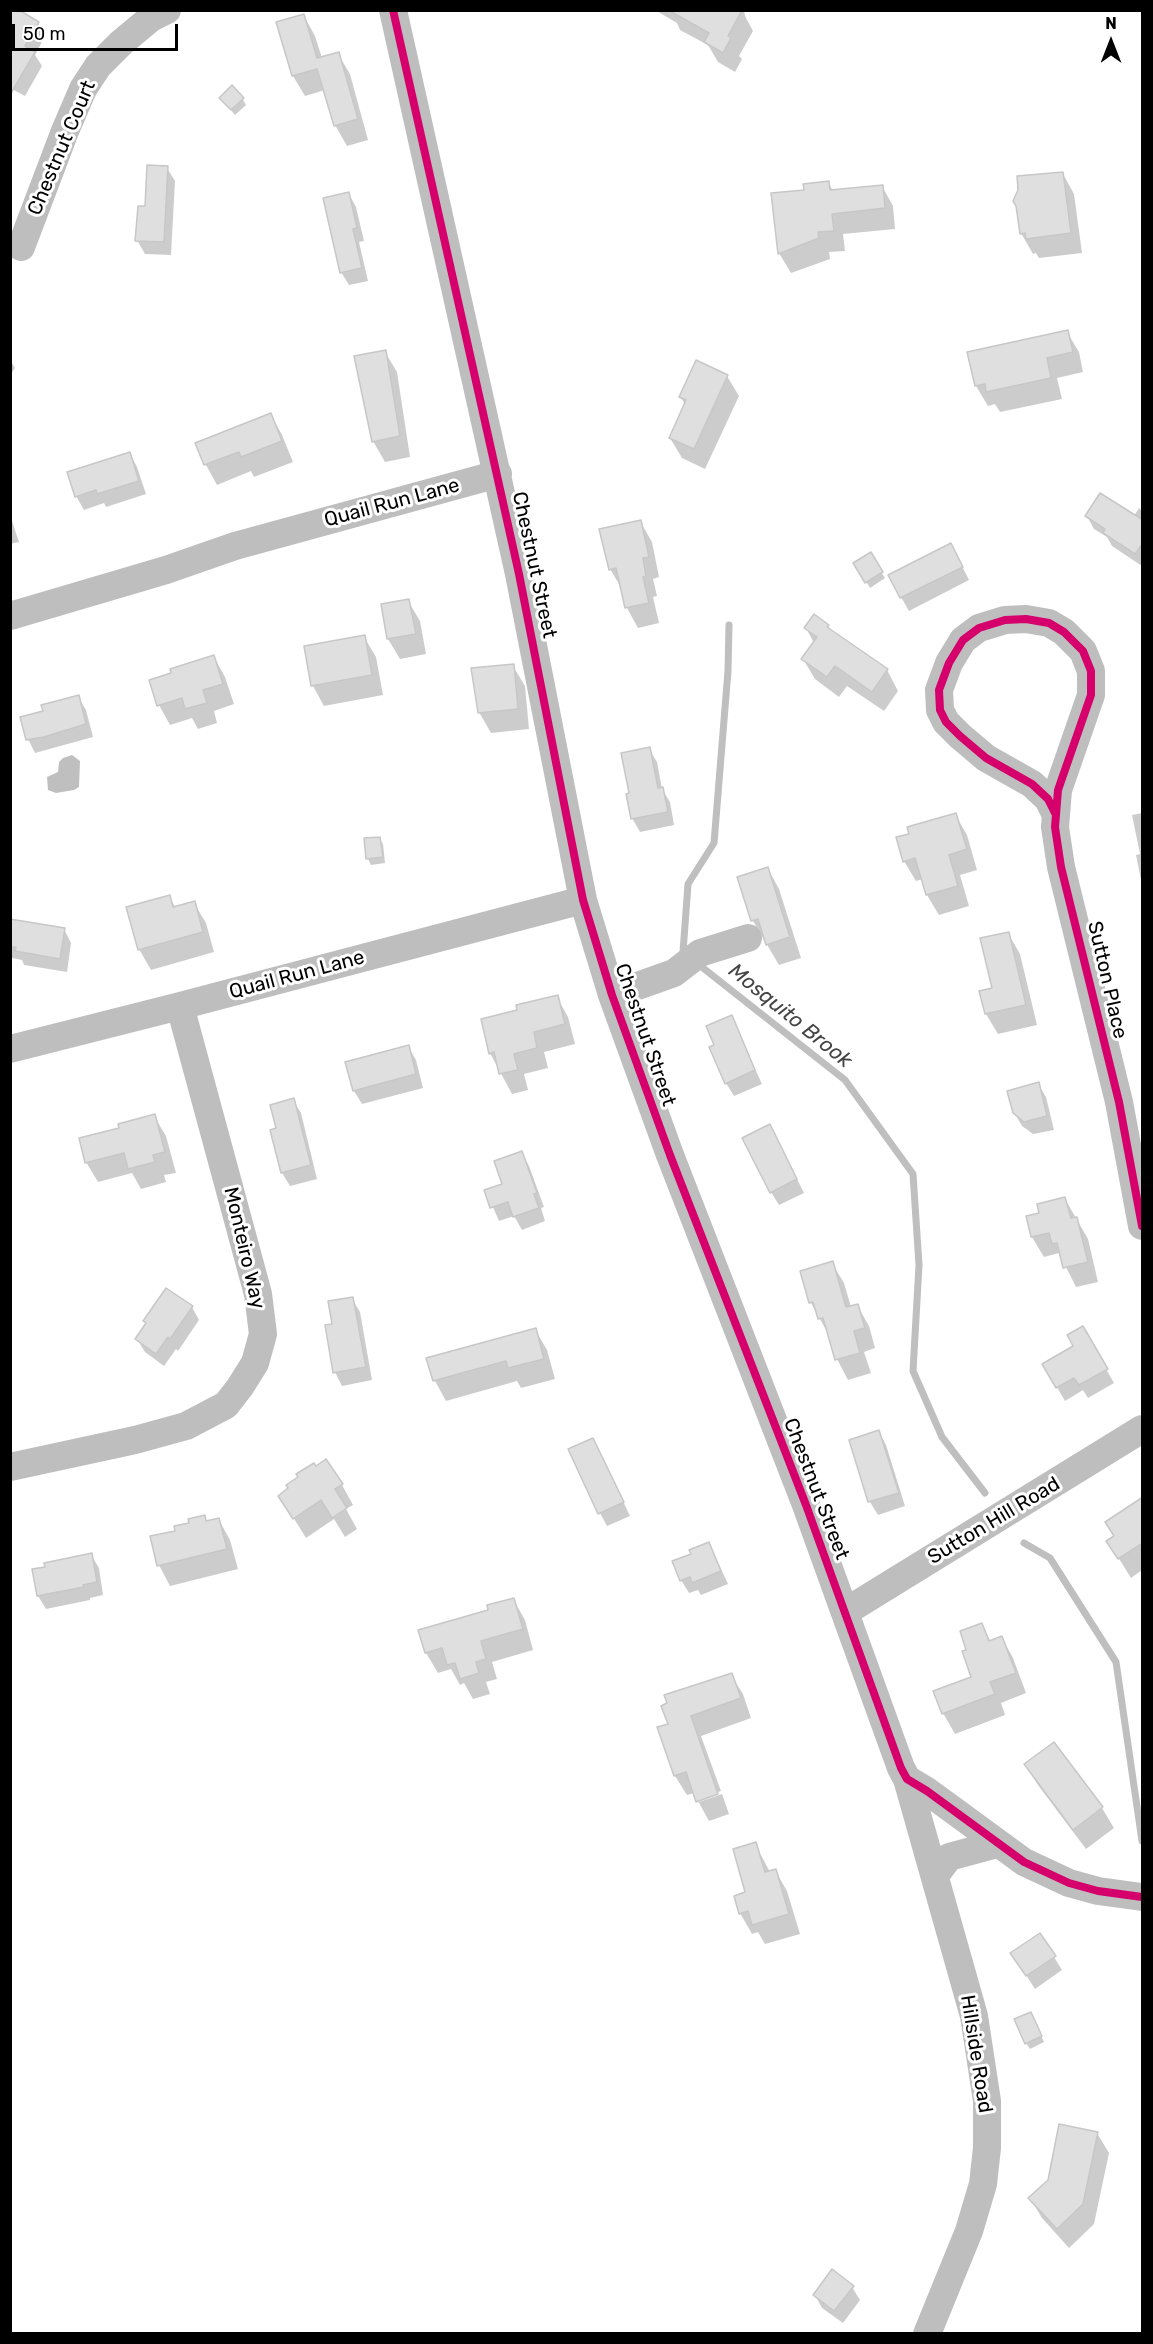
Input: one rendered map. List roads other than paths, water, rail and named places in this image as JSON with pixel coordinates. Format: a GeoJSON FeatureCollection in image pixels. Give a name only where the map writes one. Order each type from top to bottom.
{"type":"FeatureCollection","features":[{"type":"Feature","properties":{"kind":"street","name":"Chestnut Court"},"geometry":{"type":"LineString","coordinates":[[21,247],[83,89],[98,66],[121,43],[151,18],[167,10]]}},
{"type":"Feature","properties":{"kind":"street","name":"Chestnut Street"},"geometry":{"type":"LineString","coordinates":[[393,10],[498,474],[532,635],[583,900],[612,995],[670,1155],[781,1439],[901,1768],[907,1779]]}},
{"type":"Feature","properties":{"kind":"street","name":"Quail Run Lane"},"geometry":{"type":"LineString","coordinates":[[10,616],[166,570],[235,546],[498,474]]}},
{"type":"Feature","properties":{"kind":"street","name":"Sutton Place"},"geometry":{"type":"LineString","coordinates":[[1055,813],[1048,799],[1032,784],[986,758],[946,722],[940,710],[939,690],[950,663],[963,640],[979,628],[1005,620],[1026,619],[1049,623],[1064,632],[1083,651],[1092,676],[1090,695],[1056,798],[1055,827],[1061,867],[1116,1092],[1143,1226]]}},
{"type":"Feature","properties":{"kind":"street","name":"Quail Run Lane"},"geometry":{"type":"LineString","coordinates":[[10,1048],[180,1006],[583,900]]}},
{"type":"Feature","properties":{"kind":"street"},"geometry":{"type":"LineString","coordinates":[[612,995],[674,973],[700,953],[748,938]]}},
{"type":"Feature","properties":{"kind":"street","name":"Monteiro Way"},"geometry":{"type":"LineString","coordinates":[[10,1467],[135,1440],[186,1426],[226,1405],[255,1363],[263,1334],[258,1294],[180,1006]]}},
{"type":"Feature","properties":{"kind":"street","name":"Sutton Hill Road"},"geometry":{"type":"LineString","coordinates":[[844,1612],[1143,1429]]}},
{"type":"Feature","properties":{"kind":"street"},"geometry":{"type":"LineString","coordinates":[[907,1779],[1024,1862],[1069,1883],[1098,1891],[1143,1898]]}},
{"type":"Feature","properties":{"kind":"street","name":"Hillside Road"},"geometry":{"type":"LineString","coordinates":[[907,1779],[974,2016],[987,2101],[987,2148],[983,2184],[969,2231],[927,2334]]}},
{"type":"Feature","properties":{"kind":"street"},"geometry":{"type":"LineString","coordinates":[[934,1876],[949,1857],[997,1844]]}},
{"type":"Feature","properties":{"kind":"waterway","name":"Mosquito Brook"},"geometry":{"type":"LineString","coordinates":[[683,952],[688,884],[714,843],[728,671],[729,625]]}},
{"type":"Feature","properties":{"kind":"waterway","name":"Mosquito Brook"},"geometry":{"type":"LineString","coordinates":[[698,964],[845,1080],[913,1174],[919,1265],[913,1371],[942,1437],[985,1493]]}},
{"type":"Feature","properties":{"kind":"waterway","name":"Mosquito Brook"},"geometry":{"type":"LineString","coordinates":[[1024,1543],[1050,1558],[1116,1662],[1142,1841]]}}]}
